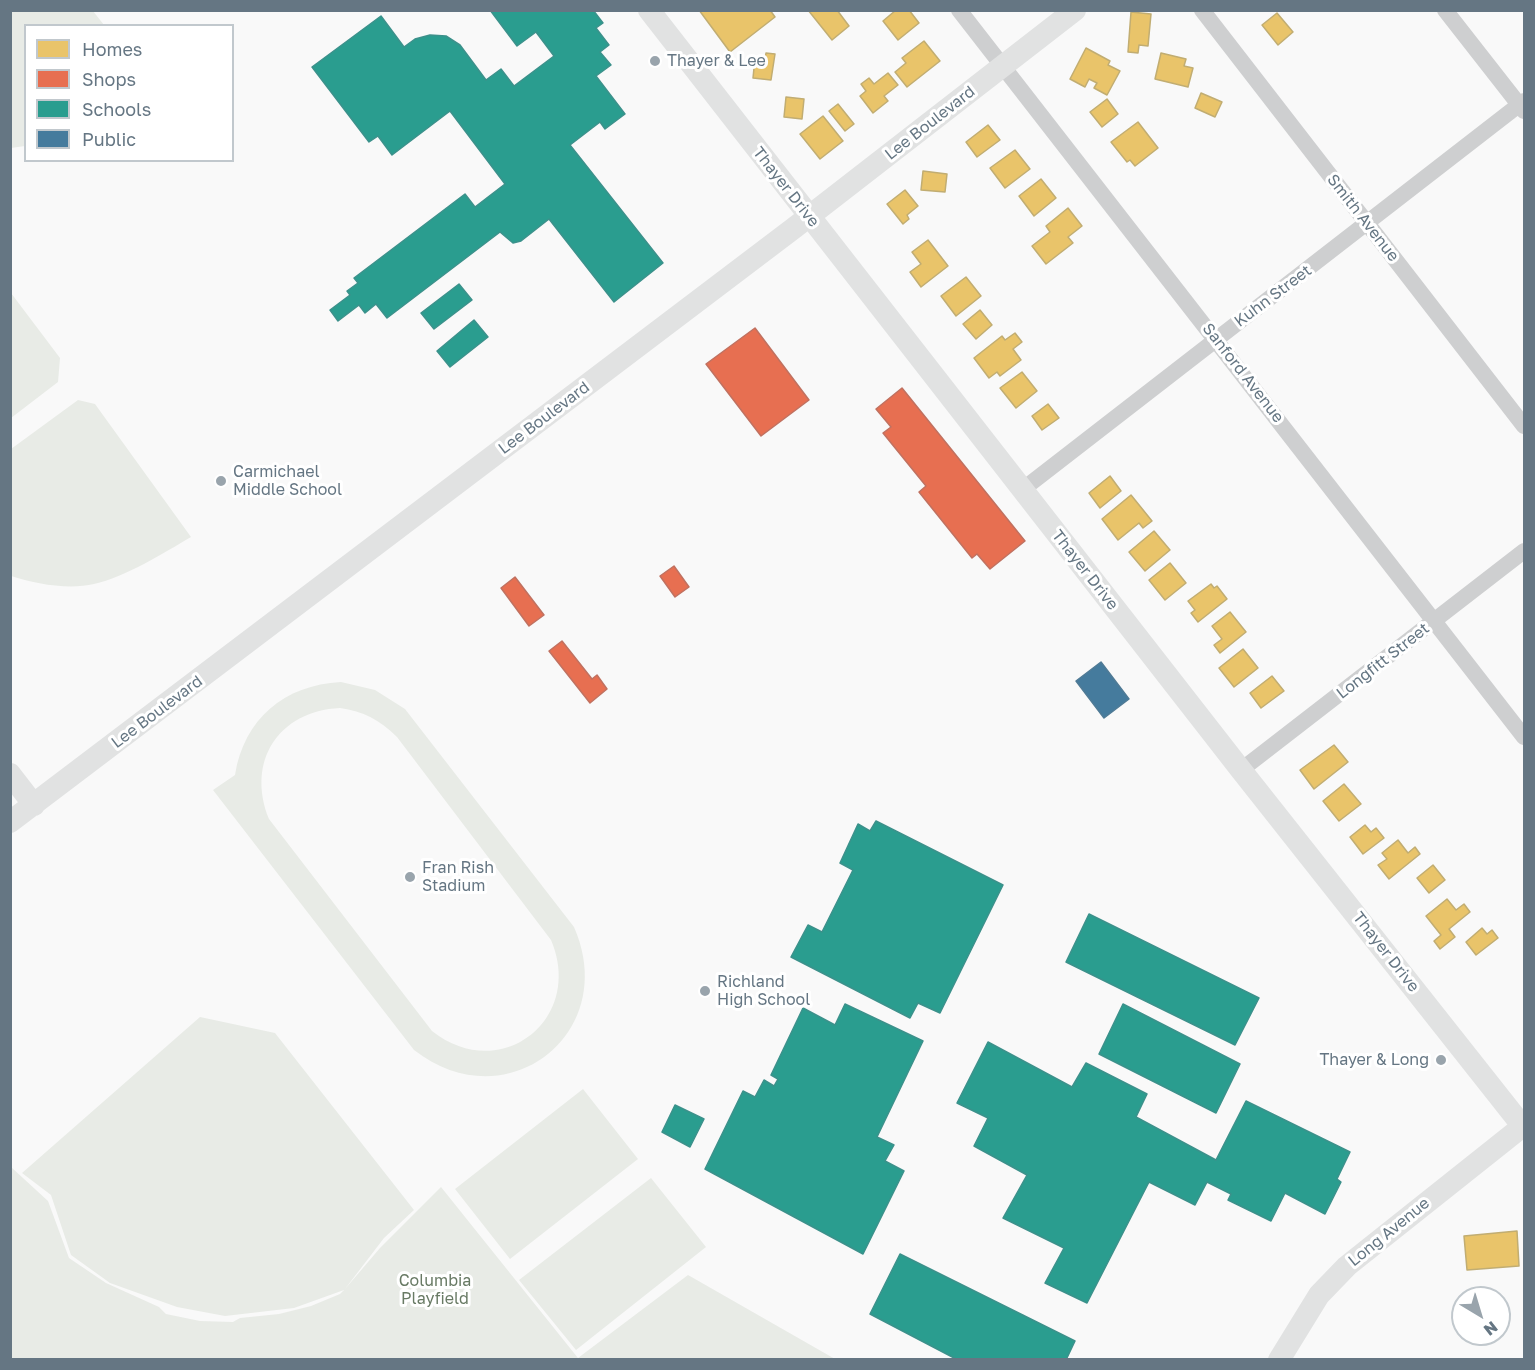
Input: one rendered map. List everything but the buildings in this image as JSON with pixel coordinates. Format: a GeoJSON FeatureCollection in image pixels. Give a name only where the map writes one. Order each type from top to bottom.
{"type":"FeatureCollection","features":[{"type":"Feature","properties":{"kind":"street","name":"Thayer Drive"},"geometry":{"type":"LineString","coordinates":[[649,10],[1241,770],[1524,1127]]}},
{"type":"Feature","properties":{"kind":"street","name":"Sanford Avenue"},"geometry":{"type":"LineString","coordinates":[[959,10],[1524,737]]}},
{"type":"Feature","properties":{"kind":"street","name":"Lee Boulevard"},"geometry":{"type":"LineString","coordinates":[[10,822],[809,216],[1075,10]]}},
{"type":"Feature","properties":{"kind":"street","name":"Smith Avenue"},"geometry":{"type":"LineString","coordinates":[[1202,10],[1524,426]]}},
{"type":"Feature","properties":{"kind":"street"},"geometry":{"type":"LineString","coordinates":[[1445,10],[1523,106]]}},
{"type":"Feature","properties":{"kind":"street","name":"Kuhn Street"},"geometry":{"type":"LineString","coordinates":[[1022,490],[1216,339],[1523,106]]}},
{"type":"Feature","properties":{"kind":"street","name":"Longfitt Street"},"geometry":{"type":"LineString","coordinates":[[1241,770],[1524,551]]}},
{"type":"Feature","properties":{"kind":"street"},"geometry":{"type":"LineString","coordinates":[[10,774],[34,805]]}},
{"type":"Feature","properties":{"kind":"street","name":"Long Avenue"},"geometry":{"type":"LineString","coordinates":[[1279,1359],[1319,1295],[1347,1266],[1524,1127]]}},
{"type":"Feature","properties":{"kind":"green space"},"geometry":{"type":"Polygon","coordinates":[[[10,11],[93,11],[103,24],[24,24],[24,146],[11,148],[10,11]]]}},
{"type":"Feature","properties":{"kind":"green space"},"geometry":{"type":"Polygon","coordinates":[[[11,293],[60,358],[58,382],[11,418],[11,293]]]}},
{"type":"Feature","properties":{"kind":"green space"},"geometry":{"type":"Polygon","coordinates":[[[78,400],[95,404],[191,537],[131,570],[94,584],[52,585],[11,576],[11,449],[78,400]]]}},
{"type":"Feature","properties":{"kind":"green space"},"geometry":{"type":"Polygon","coordinates":[[[341,682],[375,690],[405,709],[574,927],[584,966],[582,1001],[568,1032],[546,1056],[517,1071],[484,1076],[449,1070],[414,1050],[213,790],[235,775],[247,737],[270,709],[285,698],[320,685],[341,682]],[[340,708],[318,711],[300,719],[284,729],[273,743],[265,760],[262,778],[263,798],[269,819],[432,1031],[458,1046],[484,1051],[508,1047],[530,1036],[546,1018],[556,996],[558,969],[551,940],[397,737],[371,717],[340,708]]]}},
{"type":"Feature","properties":{"kind":"green space","name":"Columbia Playfield"},"geometry":{"type":"Polygon","coordinates":[[[200,1017],[275,1033],[414,1210],[384,1238],[345,1289],[380,1248],[441,1187],[578,1358],[688,1275],[835,1359],[11,1359],[11,1167],[48,1201],[69,1258],[106,1283],[159,1307],[166,1314],[200,1321],[233,1322],[240,1318],[279,1314],[311,1306],[340,1294],[344,1290],[294,1308],[225,1316],[177,1307],[110,1283],[71,1255],[51,1195],[22,1173],[200,1017]]]}},
{"type":"Feature","properties":{"kind":"green space"},"geometry":{"type":"Polygon","coordinates":[[[583,1089],[638,1159],[510,1259],[455,1189],[583,1089]]]}},
{"type":"Feature","properties":{"kind":"green space"},"geometry":{"type":"Polygon","coordinates":[[[651,1178],[706,1247],[576,1350],[519,1280],[651,1178]]]}},
{"type":"Feature","properties":{"kind":"place","name":"Thayer & Lee"},"geometry":{"type":"Point","coordinates":[655,61]}},
{"type":"Feature","properties":{"kind":"place","name":"Carmichael Middle School"},"geometry":{"type":"Point","coordinates":[221,481]}},
{"type":"Feature","properties":{"kind":"place","name":"Fran Rish Stadium"},"geometry":{"type":"Point","coordinates":[410,877]}},
{"type":"Feature","properties":{"kind":"place","name":"Richland High School"},"geometry":{"type":"Point","coordinates":[705,991]}},
{"type":"Feature","properties":{"kind":"place","name":"Thayer & Long"},"geometry":{"type":"Point","coordinates":[1441,1060]}}]}
